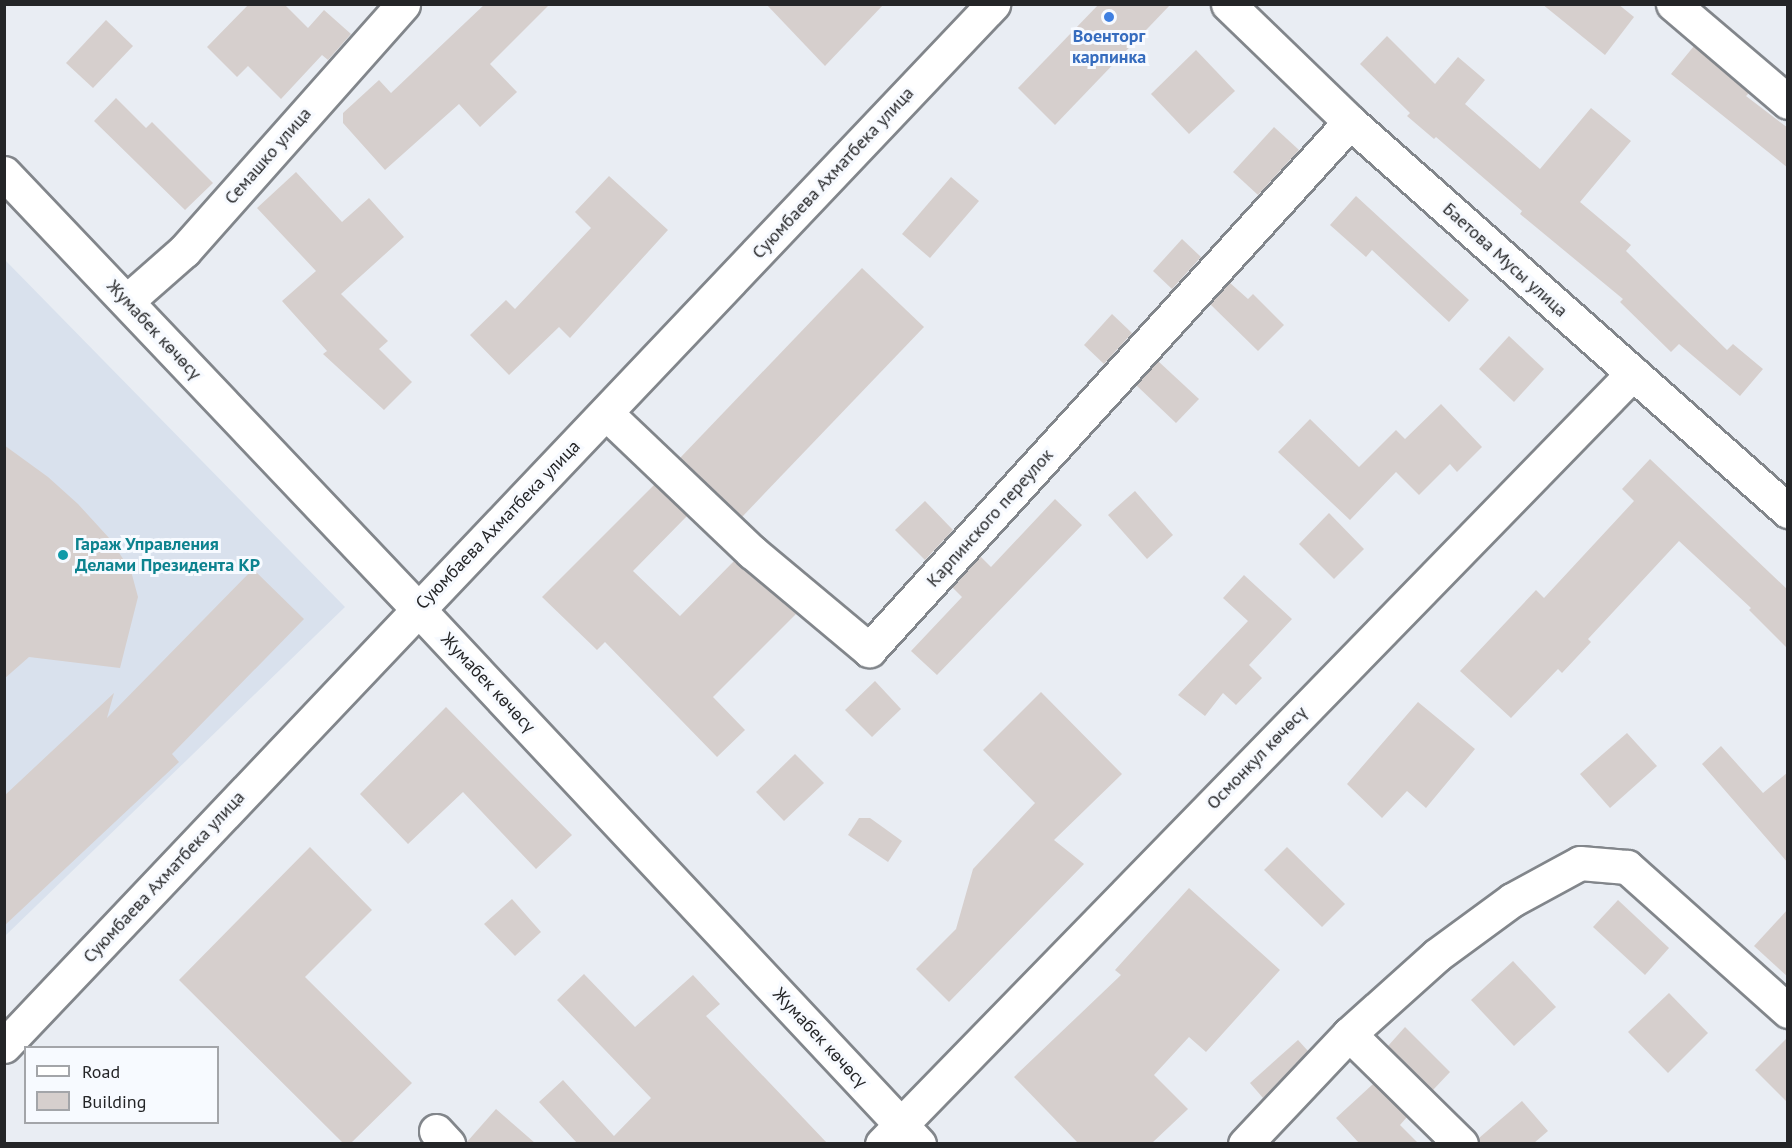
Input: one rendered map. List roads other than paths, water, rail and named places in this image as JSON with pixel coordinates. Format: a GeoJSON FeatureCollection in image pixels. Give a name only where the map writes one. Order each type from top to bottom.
{"type":"FeatureCollection","features":[{"type":"Feature","properties":{"kind":"street","name":"Семашко улица"},"geometry":{"type":"LineString","coordinates":[[127,301],[184,251],[403,4]]}},
{"type":"Feature","properties":{"kind":"street","name":"Суюмбаева Ахматбека улица"},"geometry":{"type":"LineString","coordinates":[[4,1046],[993,4]]}},
{"type":"Feature","properties":{"kind":"street","name":"Баетова Мусы улица"},"geometry":{"type":"LineString","coordinates":[[1228,4],[1350,122],[1788,511]]}},
{"type":"Feature","properties":{"kind":"street"},"geometry":{"type":"LineString","coordinates":[[1673,4],[1788,102]]}},
{"type":"Feature","properties":{"kind":"street","name":"Карпинского переулок"},"geometry":{"type":"LineString","coordinates":[[606,413],[752,552],[869,650],[1350,122]]}},
{"type":"Feature","properties":{"kind":"street","name":"Жумабек көчөсү"},"geometry":{"type":"LineString","coordinates":[[4,173],[418,609],[901,1137]]}},
{"type":"Feature","properties":{"kind":"street","name":"Осмонкул көчөсү"},"geometry":{"type":"LineString","coordinates":[[901,1137],[1633,373]]}},
{"type":"Feature","properties":{"kind":"street"},"geometry":{"type":"LineString","coordinates":[[1245,1143],[1349,1034],[1437,955],[1512,900],[1580,863],[1627,867],[1788,1011]]}},
{"type":"Feature","properties":{"kind":"street"},"geometry":{"type":"LineString","coordinates":[[1349,1034],[1461,1143]]}},
{"type":"Feature","properties":{"kind":"place","name":"Военторг карпинка"},"geometry":{"type":"Point","coordinates":[1109,17]}},
{"type":"Feature","properties":{"kind":"place","name":"Гараж Управления Делами Президента КР"},"geometry":{"type":"Point","coordinates":[63,555]}}]}
